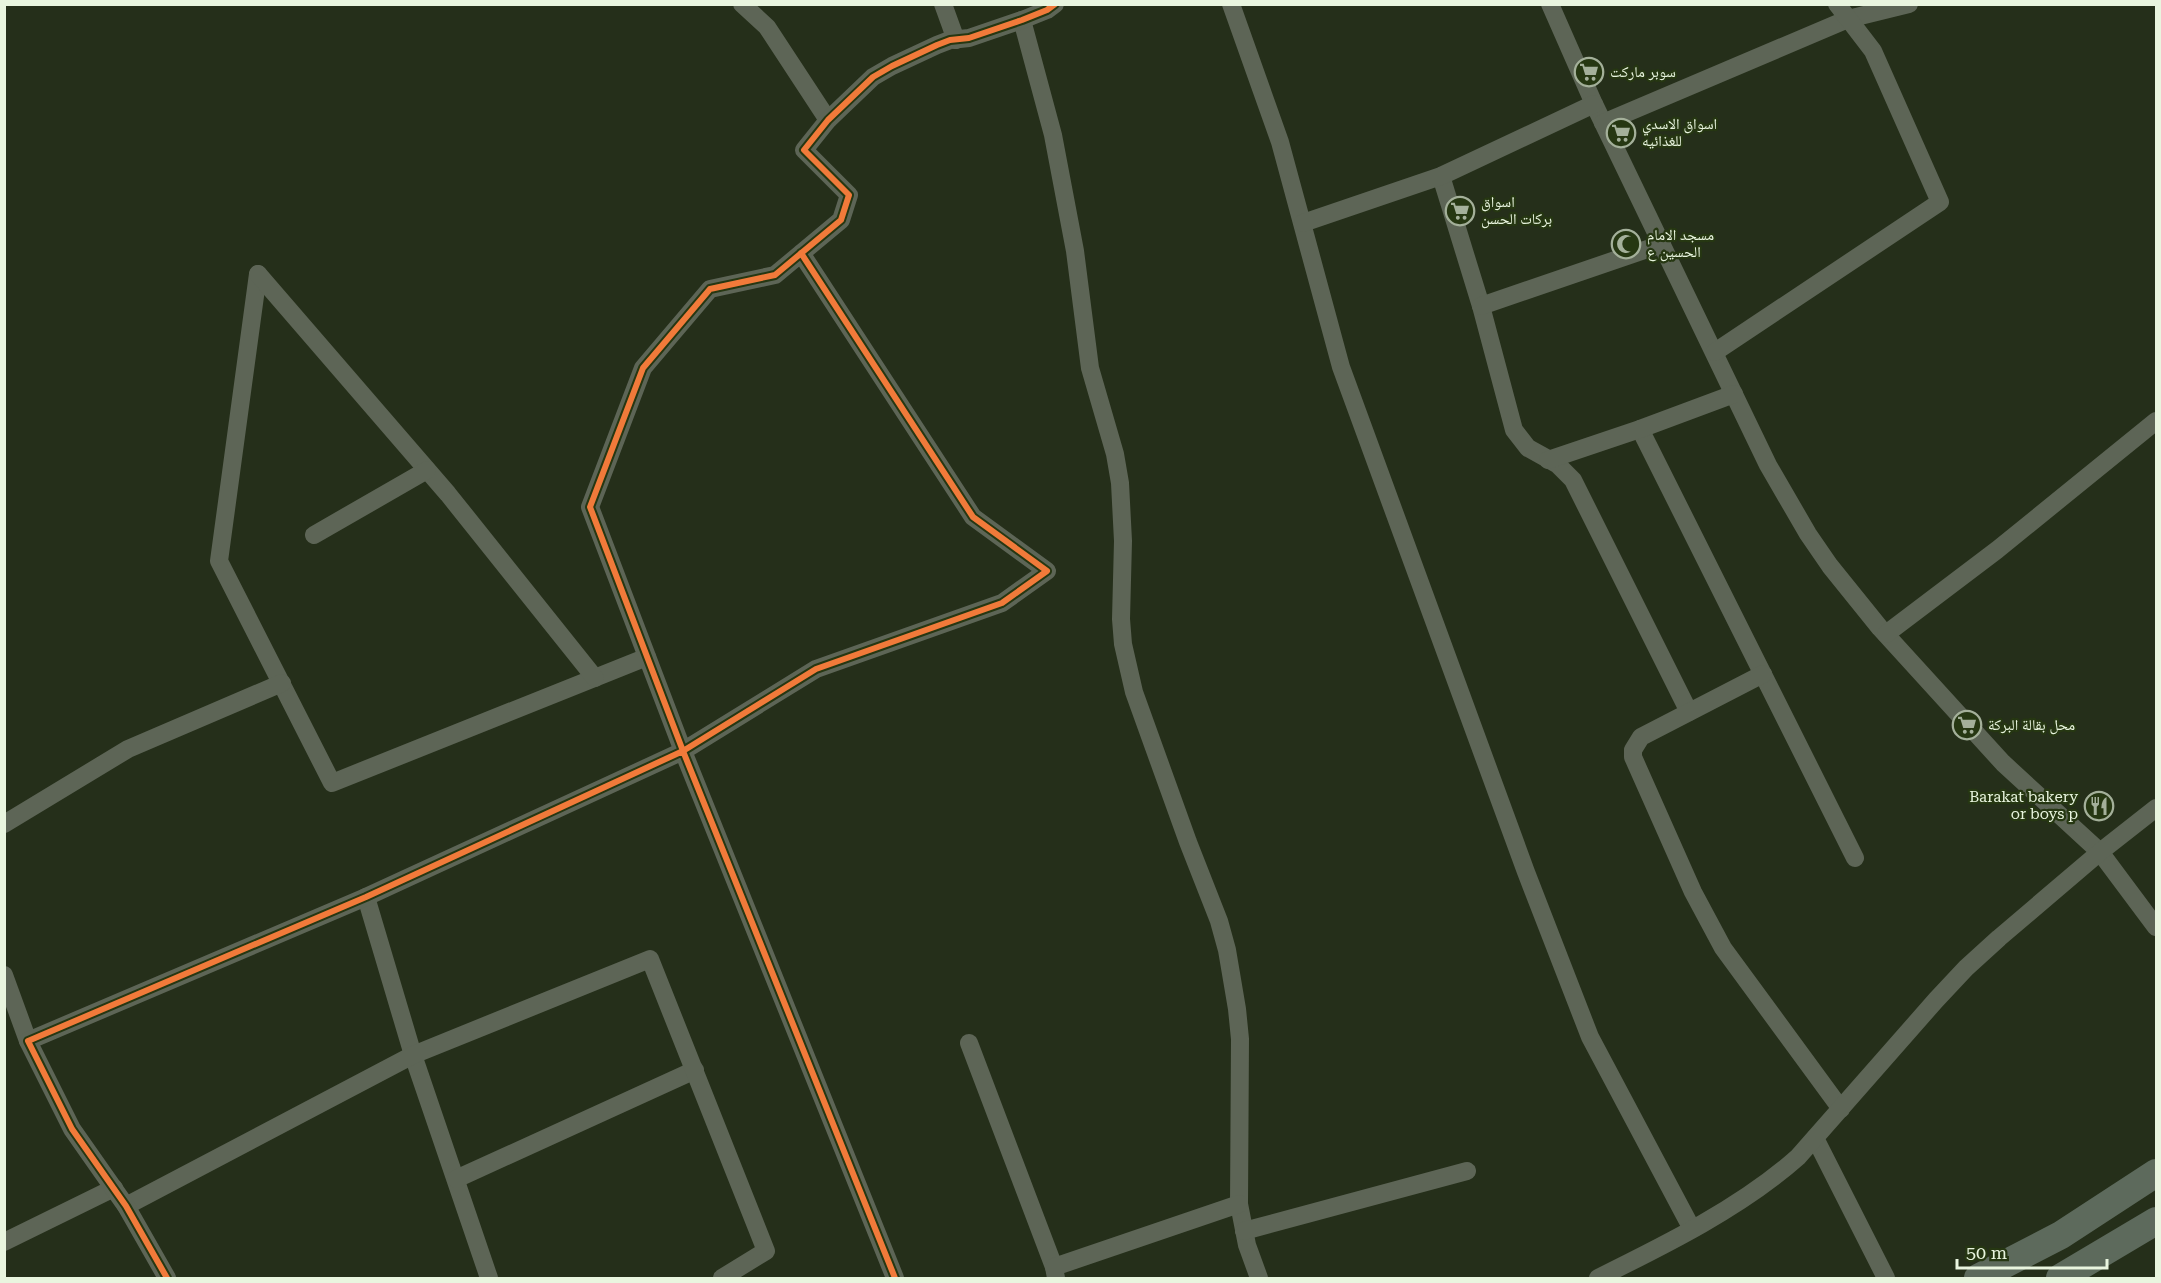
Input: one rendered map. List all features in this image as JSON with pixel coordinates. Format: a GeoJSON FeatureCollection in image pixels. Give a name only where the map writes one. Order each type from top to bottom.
{"type":"FeatureCollection","features":[{"type":"Feature","properties":{"kind":"main road"},"geometry":{"type":"LineString","coordinates":[[1978,1278],[2061,1235],[2157,1173]]}},
{"type":"Feature","properties":{"kind":"main road"},"geometry":{"type":"LineString","coordinates":[[2060,1278],[2157,1221]]}},
{"type":"Feature","properties":{"kind":"street"},"geometry":{"type":"LineString","coordinates":[[742,4],[767,27],[828,120]]}},
{"type":"Feature","properties":{"kind":"street"},"geometry":{"type":"LineString","coordinates":[[943,4],[956,40]]}},
{"type":"Feature","properties":{"kind":"street"},"geometry":{"type":"LineString","coordinates":[[895,1278],[683,751],[590,507],[643,368],[710,289],[775,275],[841,220],[849,195],[804,150],[828,120],[873,77],[937,45],[969,38],[1022,20],[1047,10],[1055,4]]}},
{"type":"Feature","properties":{"kind":"street"},"geometry":{"type":"LineString","coordinates":[[1231,4],[1280,142],[1329,325],[1352,398],[1417,579],[1578,1007],[1604,1065],[1692,1229]]}},
{"type":"Feature","properties":{"kind":"street"},"geometry":{"type":"LineString","coordinates":[[1550,4],[1594,104],[1768,465],[1808,534],[1854,598],[2003,763],[2100,852],[2157,927]]}},
{"type":"Feature","properties":{"kind":"street"},"geometry":{"type":"LineString","coordinates":[[1604,123],[1842,12],[1909,4]]}},
{"type":"Feature","properties":{"kind":"street"},"geometry":{"type":"LineString","coordinates":[[1715,352],[1940,202],[1873,51],[1842,12]]}},
{"type":"Feature","properties":{"kind":"street"},"geometry":{"type":"LineString","coordinates":[[1022,20],[1053,135],[1075,251],[1090,368],[1114,453],[1119,483],[1123,541],[1121,619],[1128,668],[1134,692],[1184,832],[1219,921],[1233,980],[1240,1039],[1239,1204],[1244,1232],[1259,1278]]}},
{"type":"Feature","properties":{"kind":"street"},"geometry":{"type":"LineString","coordinates":[[1303,223],[1442,176],[1594,104]]}},
{"type":"Feature","properties":{"kind":"street"},"geometry":{"type":"LineString","coordinates":[[1442,176],[1515,430],[1528,448],[1566,471],[1579,490],[1689,712]]}},
{"type":"Feature","properties":{"kind":"street"},"geometry":{"type":"LineString","coordinates":[[1481,306],[1662,244]]}},
{"type":"Feature","properties":{"kind":"street"},"geometry":{"type":"LineString","coordinates":[[28,1041],[366,897],[683,751],[816,669],[1002,603],[1047,571],[974,517],[801,253]]}},
{"type":"Feature","properties":{"kind":"street"},"geometry":{"type":"LineString","coordinates":[[595,678],[427,470],[258,274],[219,561],[332,783],[595,678],[647,657]]}},
{"type":"Feature","properties":{"kind":"street"},"geometry":{"type":"LineString","coordinates":[[1548,460],[1734,394]]}},
{"type":"Feature","properties":{"kind":"street"},"geometry":{"type":"LineString","coordinates":[[1886,634],[1997,550],[2157,421]]}},
{"type":"Feature","properties":{"kind":"street"},"geometry":{"type":"LineString","coordinates":[[1640,429],[1855,858]]}},
{"type":"Feature","properties":{"kind":"street"},"geometry":{"type":"LineString","coordinates":[[314,535],[427,470]]}},
{"type":"Feature","properties":{"kind":"street"},"geometry":{"type":"LineString","coordinates":[[1763,674],[1641,737],[1633,750],[1634,765],[1693,892],[1724,948],[1841,1109]]}},
{"type":"Feature","properties":{"kind":"street"},"geometry":{"type":"LineString","coordinates":[[4,824],[128,749],[282,683]]}},
{"type":"Feature","properties":{"kind":"street"},"geometry":{"type":"LineString","coordinates":[[1598,1278],[1692,1229],[1779,1175],[1798,1158],[1966,968],[2100,852],[2157,808]]}},
{"type":"Feature","properties":{"kind":"street"},"geometry":{"type":"LineString","coordinates":[[366,897],[413,1055],[489,1278]]}},
{"type":"Feature","properties":{"kind":"street"},"geometry":{"type":"LineString","coordinates":[[126,1206],[413,1055],[650,959],[766,1251],[722,1278]]}},
{"type":"Feature","properties":{"kind":"street"},"geometry":{"type":"LineString","coordinates":[[4,975],[28,1041],[72,1129],[126,1206],[167,1278]]}},
{"type":"Feature","properties":{"kind":"street"},"geometry":{"type":"LineString","coordinates":[[969,1043],[1055,1273],[1239,1204]]}},
{"type":"Feature","properties":{"kind":"street"},"geometry":{"type":"LineString","coordinates":[[456,1179],[694,1070]]}},
{"type":"Feature","properties":{"kind":"street"},"geometry":{"type":"LineString","coordinates":[[1815,1138],[1886,1278]]}},
{"type":"Feature","properties":{"kind":"street"},"geometry":{"type":"LineString","coordinates":[[1244,1232],[1467,1171]]}},
{"type":"Feature","properties":{"kind":"street"},"geometry":{"type":"LineString","coordinates":[[4,1242],[114,1188]]}},
{"type":"Feature","properties":{"kind":"cycle path"},"geometry":{"type":"LineString","coordinates":[[801,253],[973,517],[1047,571],[1002,603],[816,669],[683,751],[590,507],[643,368],[710,289],[775,275],[841,220],[849,195],[804,150],[828,120],[873,77],[937,45],[950,40],[969,38],[1022,20],[1047,10],[1055,4]]}},
{"type":"Feature","properties":{"kind":"cycle path"},"geometry":{"type":"LineString","coordinates":[[167,1278],[126,1206],[72,1129],[28,1041],[366,897],[683,751],[895,1278]]}},
{"type":"Feature","properties":{"kind":"place","name":"سوبر ماركت"},"geometry":{"type":"Point","coordinates":[1589,72]}},
{"type":"Feature","properties":{"kind":"place","name":"اسواق الاسدي للغذائيه"},"geometry":{"type":"Point","coordinates":[1621,133]}},
{"type":"Feature","properties":{"kind":"place","name":"اسواق بركات الحسن"},"geometry":{"type":"Point","coordinates":[1460,211]}},
{"type":"Feature","properties":{"kind":"place","name":"مسجد الامام الحسين ع"},"geometry":{"type":"Point","coordinates":[1626,244]}},
{"type":"Feature","properties":{"kind":"place","name":"محل بقالة البركة"},"geometry":{"type":"Point","coordinates":[1967,725]}},
{"type":"Feature","properties":{"kind":"place","name":"Barakat bakery or boys p"},"geometry":{"type":"Point","coordinates":[2099,806]}}]}
